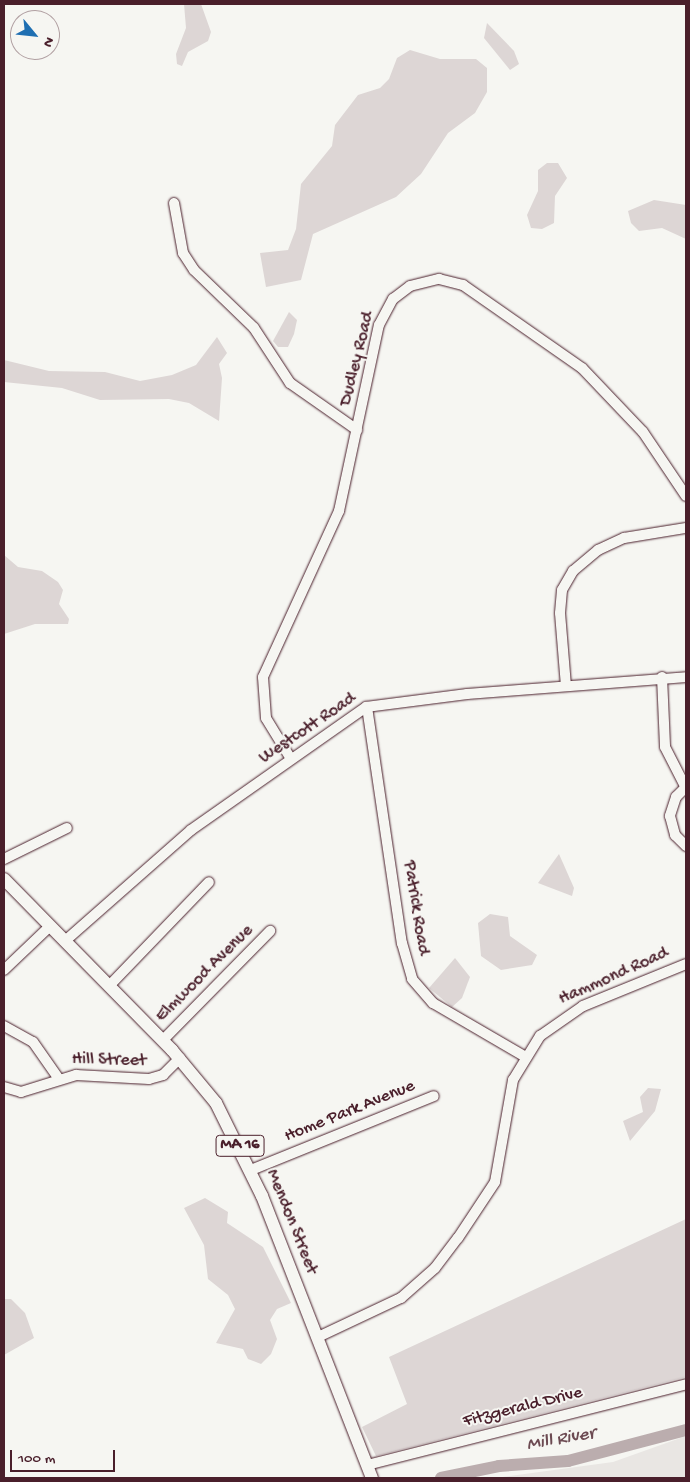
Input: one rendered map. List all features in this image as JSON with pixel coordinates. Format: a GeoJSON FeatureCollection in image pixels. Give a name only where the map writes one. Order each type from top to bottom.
{"type":"FeatureCollection","features":[{"type":"Feature","properties":{"kind":"main road","name":"Mendon Street"},"geometry":{"type":"LineString","coordinates":[[4,879],[163,1040],[216,1103],[251,1170],[372,1478]]}},
{"type":"Feature","properties":{"kind":"street"},"geometry":{"type":"LineString","coordinates":[[174,203],[183,253],[194,270],[254,328],[290,383],[357,430]]}},
{"type":"Feature","properties":{"kind":"street","name":"Dudley Road"},"geometry":{"type":"LineString","coordinates":[[290,759],[266,718],[263,677],[339,512],[377,331],[388,306],[410,286],[448,280],[478,293],[595,379],[659,452],[686,496]]}},
{"type":"Feature","properties":{"kind":"street"},"geometry":{"type":"LineString","coordinates":[[566,686],[560,606],[562,590],[573,570],[598,550],[624,538],[686,528]]}},
{"type":"Feature","properties":{"kind":"street"},"geometry":{"type":"LineString","coordinates":[[662,677],[665,747],[686,788],[672,803],[670,816],[675,835],[686,846]]}},
{"type":"Feature","properties":{"kind":"street","name":"Westcott Road"},"geometry":{"type":"LineString","coordinates":[[65,941],[160,855],[290,759],[367,707],[566,686],[662,677],[686,677]]}},
{"type":"Feature","properties":{"kind":"street","name":"Patrick Road"},"geometry":{"type":"LineString","coordinates":[[367,707],[402,943],[412,979],[434,1003],[524,1056]]}},
{"type":"Feature","properties":{"kind":"street"},"geometry":{"type":"LineString","coordinates":[[4,859],[67,828]]}},
{"type":"Feature","properties":{"kind":"street"},"geometry":{"type":"LineString","coordinates":[[109,986],[209,882]]}},
{"type":"Feature","properties":{"kind":"street"},"geometry":{"type":"LineString","coordinates":[[4,970],[50,926]]}},
{"type":"Feature","properties":{"kind":"street","name":"Elmwood Avenue"},"geometry":{"type":"LineString","coordinates":[[163,1040],[270,932]]}},
{"type":"Feature","properties":{"kind":"street","name":"Hammond Road"},"geometry":{"type":"LineString","coordinates":[[318,1337],[401,1298],[435,1268],[458,1238],[495,1182],[513,1080],[524,1056],[569,1013],[686,964]]}},
{"type":"Feature","properties":{"kind":"street"},"geometry":{"type":"LineString","coordinates":[[4,1026],[33,1042],[59,1078]]}},
{"type":"Feature","properties":{"kind":"street","name":"Hill Street"},"geometry":{"type":"LineString","coordinates":[[4,1087],[21,1092],[59,1078],[76,1075],[149,1079],[163,1075],[180,1058]]}},
{"type":"Feature","properties":{"kind":"street","name":"Home Park Avenue"},"geometry":{"type":"LineString","coordinates":[[251,1170],[434,1096]]}},
{"type":"Feature","properties":{"kind":"street","name":"Fitzgerald Drive"},"geometry":{"type":"LineString","coordinates":[[367,1465],[686,1384]]}},
{"type":"Feature","properties":{"kind":"shaded area"},"geometry":{"type":"Polygon","coordinates":[[[184,4],[201,4],[211,32],[208,41],[188,52],[182,66],[177,64],[176,54],[186,28],[184,4]]]}},
{"type":"Feature","properties":{"kind":"shaded area"},"geometry":{"type":"Polygon","coordinates":[[[487,23],[514,51],[519,64],[510,70],[484,38],[487,23]]]}},
{"type":"Feature","properties":{"kind":"shaded area"},"geometry":{"type":"Polygon","coordinates":[[[410,50],[440,59],[476,59],[487,68],[487,92],[475,113],[448,133],[421,174],[396,197],[313,234],[301,280],[266,287],[260,253],[288,250],[296,229],[301,184],[332,146],[335,125],[358,95],[380,88],[389,79],[397,58],[410,50]]]}},
{"type":"Feature","properties":{"kind":"shaded area"},"geometry":{"type":"Polygon","coordinates":[[[547,163],[558,163],[567,178],[555,196],[554,223],[542,229],[531,228],[527,215],[538,191],[538,170],[547,163]]]}},
{"type":"Feature","properties":{"kind":"shaded area"},"geometry":{"type":"Polygon","coordinates":[[[654,200],[686,205],[686,239],[662,228],[639,231],[631,223],[628,211],[654,200]]]}},
{"type":"Feature","properties":{"kind":"shaded area"},"geometry":{"type":"Polygon","coordinates":[[[289,312],[297,320],[294,334],[288,347],[278,347],[273,341],[289,312]]]}},
{"type":"Feature","properties":{"kind":"shaded area"},"geometry":{"type":"Polygon","coordinates":[[[217,337],[227,353],[219,364],[222,378],[219,421],[189,403],[169,399],[100,400],[62,388],[4,382],[4,360],[49,371],[105,372],[140,381],[172,375],[196,365],[217,337]]]}},
{"type":"Feature","properties":{"kind":"shaded area"},"geometry":{"type":"Polygon","coordinates":[[[4,555],[18,567],[42,571],[58,582],[63,590],[59,604],[69,619],[68,624],[35,624],[4,634],[4,555]]]}},
{"type":"Feature","properties":{"kind":"shaded area"},"geometry":{"type":"Polygon","coordinates":[[[559,854],[574,888],[572,896],[538,883],[559,854]]]}},
{"type":"Feature","properties":{"kind":"shaded area"},"geometry":{"type":"Polygon","coordinates":[[[490,914],[508,917],[510,936],[537,955],[532,965],[501,970],[481,956],[478,923],[490,914]]]}},
{"type":"Feature","properties":{"kind":"shaded area"},"geometry":{"type":"Polygon","coordinates":[[[455,958],[470,977],[462,998],[452,1007],[429,988],[455,958]]]}},
{"type":"Feature","properties":{"kind":"shaded area"},"geometry":{"type":"Polygon","coordinates":[[[648,1088],[661,1089],[655,1111],[630,1141],[623,1121],[643,1112],[640,1097],[648,1088]]]}},
{"type":"Feature","properties":{"kind":"shaded area"},"geometry":{"type":"Polygon","coordinates":[[[205,1198],[228,1212],[227,1223],[263,1247],[291,1303],[277,1309],[270,1320],[277,1339],[271,1354],[261,1364],[248,1359],[243,1349],[216,1343],[235,1309],[228,1295],[208,1279],[204,1245],[184,1208],[205,1198]]]}},
{"type":"Feature","properties":{"kind":"shaded area"},"geometry":{"type":"Polygon","coordinates":[[[686,1219],[686,1377],[376,1456],[362,1427],[407,1404],[389,1357],[686,1219]]]}},
{"type":"Feature","properties":{"kind":"shaded area"},"geometry":{"type":"Polygon","coordinates":[[[4,1299],[11,1299],[25,1313],[34,1338],[4,1355],[4,1299]]]}},
{"type":"Feature","properties":{"kind":"shaded area"},"geometry":{"type":"Polygon","coordinates":[[[686,1436],[686,1478],[495,1478],[613,1462],[686,1436]]]}},
{"type":"Feature","properties":{"kind":"waterway","name":"Mill River"},"geometry":{"type":"LineString","coordinates":[[441,1478],[499,1466],[568,1461],[686,1430]]}}]}
